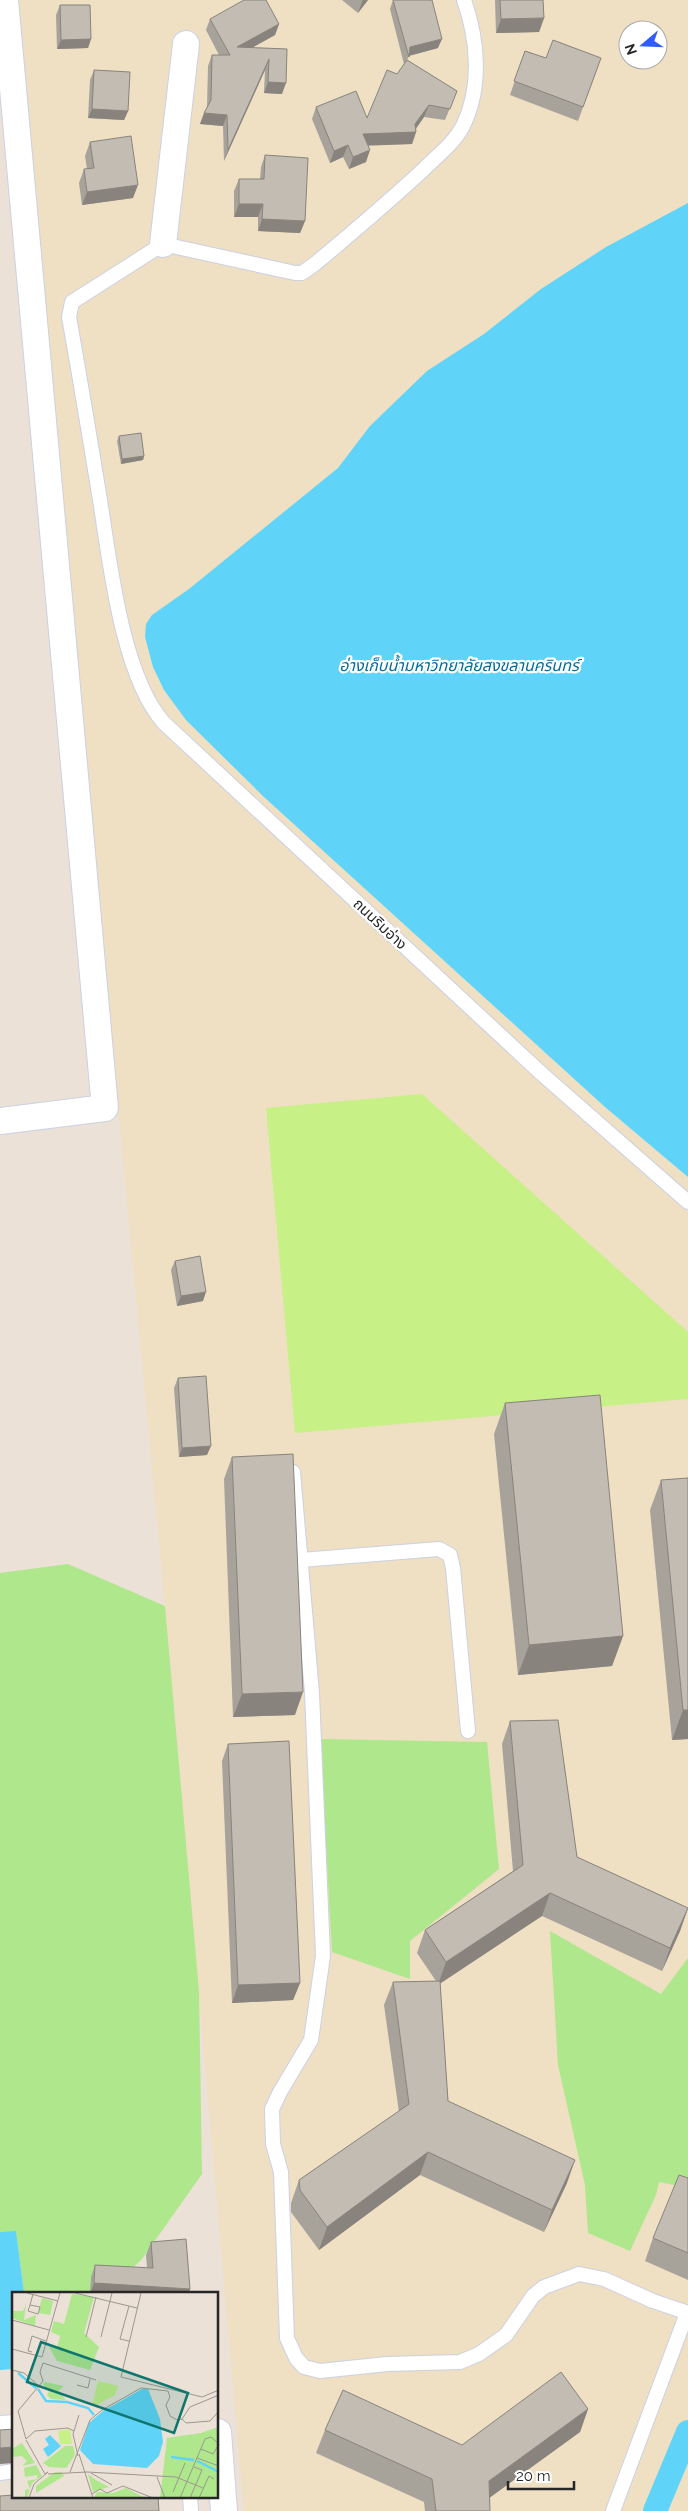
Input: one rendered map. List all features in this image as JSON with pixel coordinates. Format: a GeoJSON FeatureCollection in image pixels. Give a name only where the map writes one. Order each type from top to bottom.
{"type":"FeatureCollection","features":[{"type":"Feature","properties":{"kind":"street"},"geometry":{"type":"LineString","coordinates":[[0,1121],[104,1108],[5,0]]}},
{"type":"Feature","properties":{"kind":"street"},"geometry":{"type":"LineString","coordinates":[[163,244],[186,44]]}},
{"type":"Feature","properties":{"kind":"street"},"geometry":{"type":"LineString","coordinates":[[219,2445],[224,2511]]}},
{"type":"Feature","properties":{"kind":"lane"},"geometry":{"type":"LineString","coordinates":[[163,244],[295,273],[302,273],[316,263],[410,183],[453,142],[462,127],[473,99],[476,61],[474,36],[464,0]]}},
{"type":"Feature","properties":{"kind":"lane","name":"ถนนริมอ่าง"},"geometry":{"type":"LineString","coordinates":[[163,244],[74,300],[70,307],[120,614],[135,673],[148,702],[155,713],[180,741],[542,1074],[688,1202]]}},
{"type":"Feature","properties":{"kind":"lane"},"geometry":{"type":"LineString","coordinates":[[293,1468],[312,1693],[323,1956],[311,2040],[274,2104],[272,2136],[281,2172],[287,2338],[296,2358],[304,2367],[320,2371],[387,2364],[460,2362],[479,2354],[506,2335],[533,2296],[544,2287],[578,2274],[604,2279],[652,2301],[688,2313],[613,2511]]}},
{"type":"Feature","properties":{"kind":"lane"},"geometry":{"type":"LineString","coordinates":[[301,1560],[439,1549],[450,1555],[453,1568],[468,1731]]}},
{"type":"Feature","properties":{"kind":"lane"},"geometry":{"type":"LineString","coordinates":[[190,2498],[190,2511]]}},
{"type":"Feature","properties":{"kind":"shaded area"},"geometry":{"type":"Polygon","coordinates":[[[14,0],[688,0],[688,2511],[244,2511],[165,1606],[14,0]]]}},
{"type":"Feature","properties":{"kind":"green space"},"geometry":{"type":"Polygon","coordinates":[[[422,1094],[688,1332],[688,1399],[295,1433],[266,1108],[422,1094]]]}},
{"type":"Feature","properties":{"kind":"green space"},"geometry":{"type":"Polygon","coordinates":[[[68,1564],[165,1606],[199,1991],[202,2174],[142,2259],[108,2292],[24,2292],[16,2232],[0,2233],[0,1573],[68,1564]]]}},
{"type":"Feature","properties":{"kind":"green space"},"geometry":{"type":"Polygon","coordinates":[[[320,1739],[487,1742],[499,1869],[410,1941],[410,1979],[332,1952],[320,1739]]]}},
{"type":"Feature","properties":{"kind":"green space"},"geometry":{"type":"Polygon","coordinates":[[[550,1931],[661,1994],[688,1958],[688,2179],[684,2187],[659,2182],[656,2195],[630,2251],[588,2233],[585,2185],[558,2065],[550,1931]]]}},
{"type":"Feature","properties":{"kind":"water","name":"อ่างเก็บน้ำมหาวิทยาลัยสงขลานครินทร์"},"geometry":{"type":"Polygon","coordinates":[[[688,203],[688,1177],[605,1107],[264,797],[186,720],[164,690],[153,667],[145,637],[146,624],[152,615],[189,589],[338,468],[370,426],[427,371],[484,334],[541,289],[606,247],[688,203]]]}},
{"type":"Feature","properties":{"kind":"water"},"geometry":{"type":"Polygon","coordinates":[[[16,2231],[24,2292],[12,2292],[12,2369],[0,2370],[0,2232],[16,2231]]]}},
{"type":"Feature","properties":{"kind":"building"},"geometry":{"type":"Polygon","coordinates":[[[244,0],[266,0],[279,24],[237,47],[287,49],[286,83],[268,82],[269,59],[228,150],[227,115],[204,113],[211,100],[212,55],[230,55],[210,19],[244,0]]]}},
{"type":"Feature","properties":{"kind":"building"},"geometry":{"type":"Polygon","coordinates":[[[393,0],[432,0],[442,39],[410,47],[409,57],[393,0]]]}},
{"type":"Feature","properties":{"kind":"building"},"geometry":{"type":"Polygon","coordinates":[[[500,0],[543,0],[544,18],[501,19],[500,0]]]}},
{"type":"Feature","properties":{"kind":"building"},"geometry":{"type":"Polygon","coordinates":[[[60,5],[90,5],[91,39],[61,40],[60,5]]]}},
{"type":"Feature","properties":{"kind":"building"},"geometry":{"type":"Polygon","coordinates":[[[553,40],[601,58],[583,107],[514,81],[525,51],[546,58],[553,40]]]}},
{"type":"Feature","properties":{"kind":"building"},"geometry":{"type":"Polygon","coordinates":[[[407,60],[457,91],[450,109],[429,105],[415,124],[416,132],[363,134],[370,150],[353,157],[348,145],[334,151],[316,107],[356,91],[367,118],[387,70],[397,74],[407,60]]]}},
{"type":"Feature","properties":{"kind":"building"},"geometry":{"type":"Polygon","coordinates":[[[94,70],[130,72],[128,111],[92,109],[94,70]]]}},
{"type":"Feature","properties":{"kind":"building"},"geometry":{"type":"Polygon","coordinates":[[[131,136],[138,185],[87,192],[84,169],[94,168],[90,142],[131,136]]]}},
{"type":"Feature","properties":{"kind":"building"},"geometry":{"type":"Polygon","coordinates":[[[265,155],[308,158],[305,221],[262,219],[263,204],[239,204],[239,179],[264,179],[265,155]]]}},
{"type":"Feature","properties":{"kind":"building"},"geometry":{"type":"Polygon","coordinates":[[[141,433],[144,456],[122,459],[119,436],[141,433]]]}},
{"type":"Feature","properties":{"kind":"building"},"geometry":{"type":"Polygon","coordinates":[[[200,1256],[206,1292],[181,1296],[175,1261],[200,1256]]]}},
{"type":"Feature","properties":{"kind":"building"},"geometry":{"type":"Polygon","coordinates":[[[206,1376],[211,1446],[182,1448],[178,1378],[206,1376]]]}},
{"type":"Feature","properties":{"kind":"building"},"geometry":{"type":"Polygon","coordinates":[[[600,1395],[623,1636],[529,1645],[505,1403],[600,1395]]]}},
{"type":"Feature","properties":{"kind":"building"},"geometry":{"type":"Polygon","coordinates":[[[293,1454],[303,1692],[242,1694],[232,1457],[293,1454]]]}},
{"type":"Feature","properties":{"kind":"building"},"geometry":{"type":"Polygon","coordinates":[[[688,1478],[688,1710],[683,1710],[661,1480],[688,1478]]]}},
{"type":"Feature","properties":{"kind":"building"},"geometry":{"type":"Polygon","coordinates":[[[558,1720],[577,1857],[688,1908],[670,1948],[550,1893],[446,1962],[425,1930],[523,1865],[510,1721],[558,1720]]]}},
{"type":"Feature","properties":{"kind":"building"},"geometry":{"type":"Polygon","coordinates":[[[289,1741],[300,1983],[238,1985],[228,1744],[289,1741]]]}},
{"type":"Feature","properties":{"kind":"building"},"geometry":{"type":"Polygon","coordinates":[[[440,1981],[448,2101],[575,2160],[552,2210],[428,2152],[327,2227],[300,2190],[299,2180],[409,2104],[393,1982],[440,1981]]]}},
{"type":"Feature","properties":{"kind":"building"},"geometry":{"type":"Polygon","coordinates":[[[679,2175],[688,2178],[688,2253],[653,2238],[679,2175]]]}},
{"type":"Feature","properties":{"kind":"building"},"geometry":{"type":"Polygon","coordinates":[[[186,2239],[190,2289],[94,2283],[95,2265],[153,2268],[151,2242],[186,2239]]]}},
{"type":"Feature","properties":{"kind":"building"},"geometry":{"type":"Polygon","coordinates":[[[561,2372],[588,2409],[489,2481],[490,2511],[436,2511],[432,2479],[325,2430],[343,2390],[462,2445],[561,2372]]]}},
{"type":"Feature","properties":{"kind":"building"},"geometry":{"type":"Polygon","coordinates":[[[12,2429],[12,2447],[0,2448],[0,2430],[12,2429]]]}},
{"type":"Feature","properties":{"kind":"building"},"geometry":{"type":"Polygon","coordinates":[[[12,2495],[12,2498],[158,2498],[159,2511],[0,2511],[0,2496],[12,2495]]]}},
{"type":"Feature","properties":{"kind":"waterway"},"geometry":{"type":"LineString","coordinates":[[655,2511],[688,2432]]}}]}
